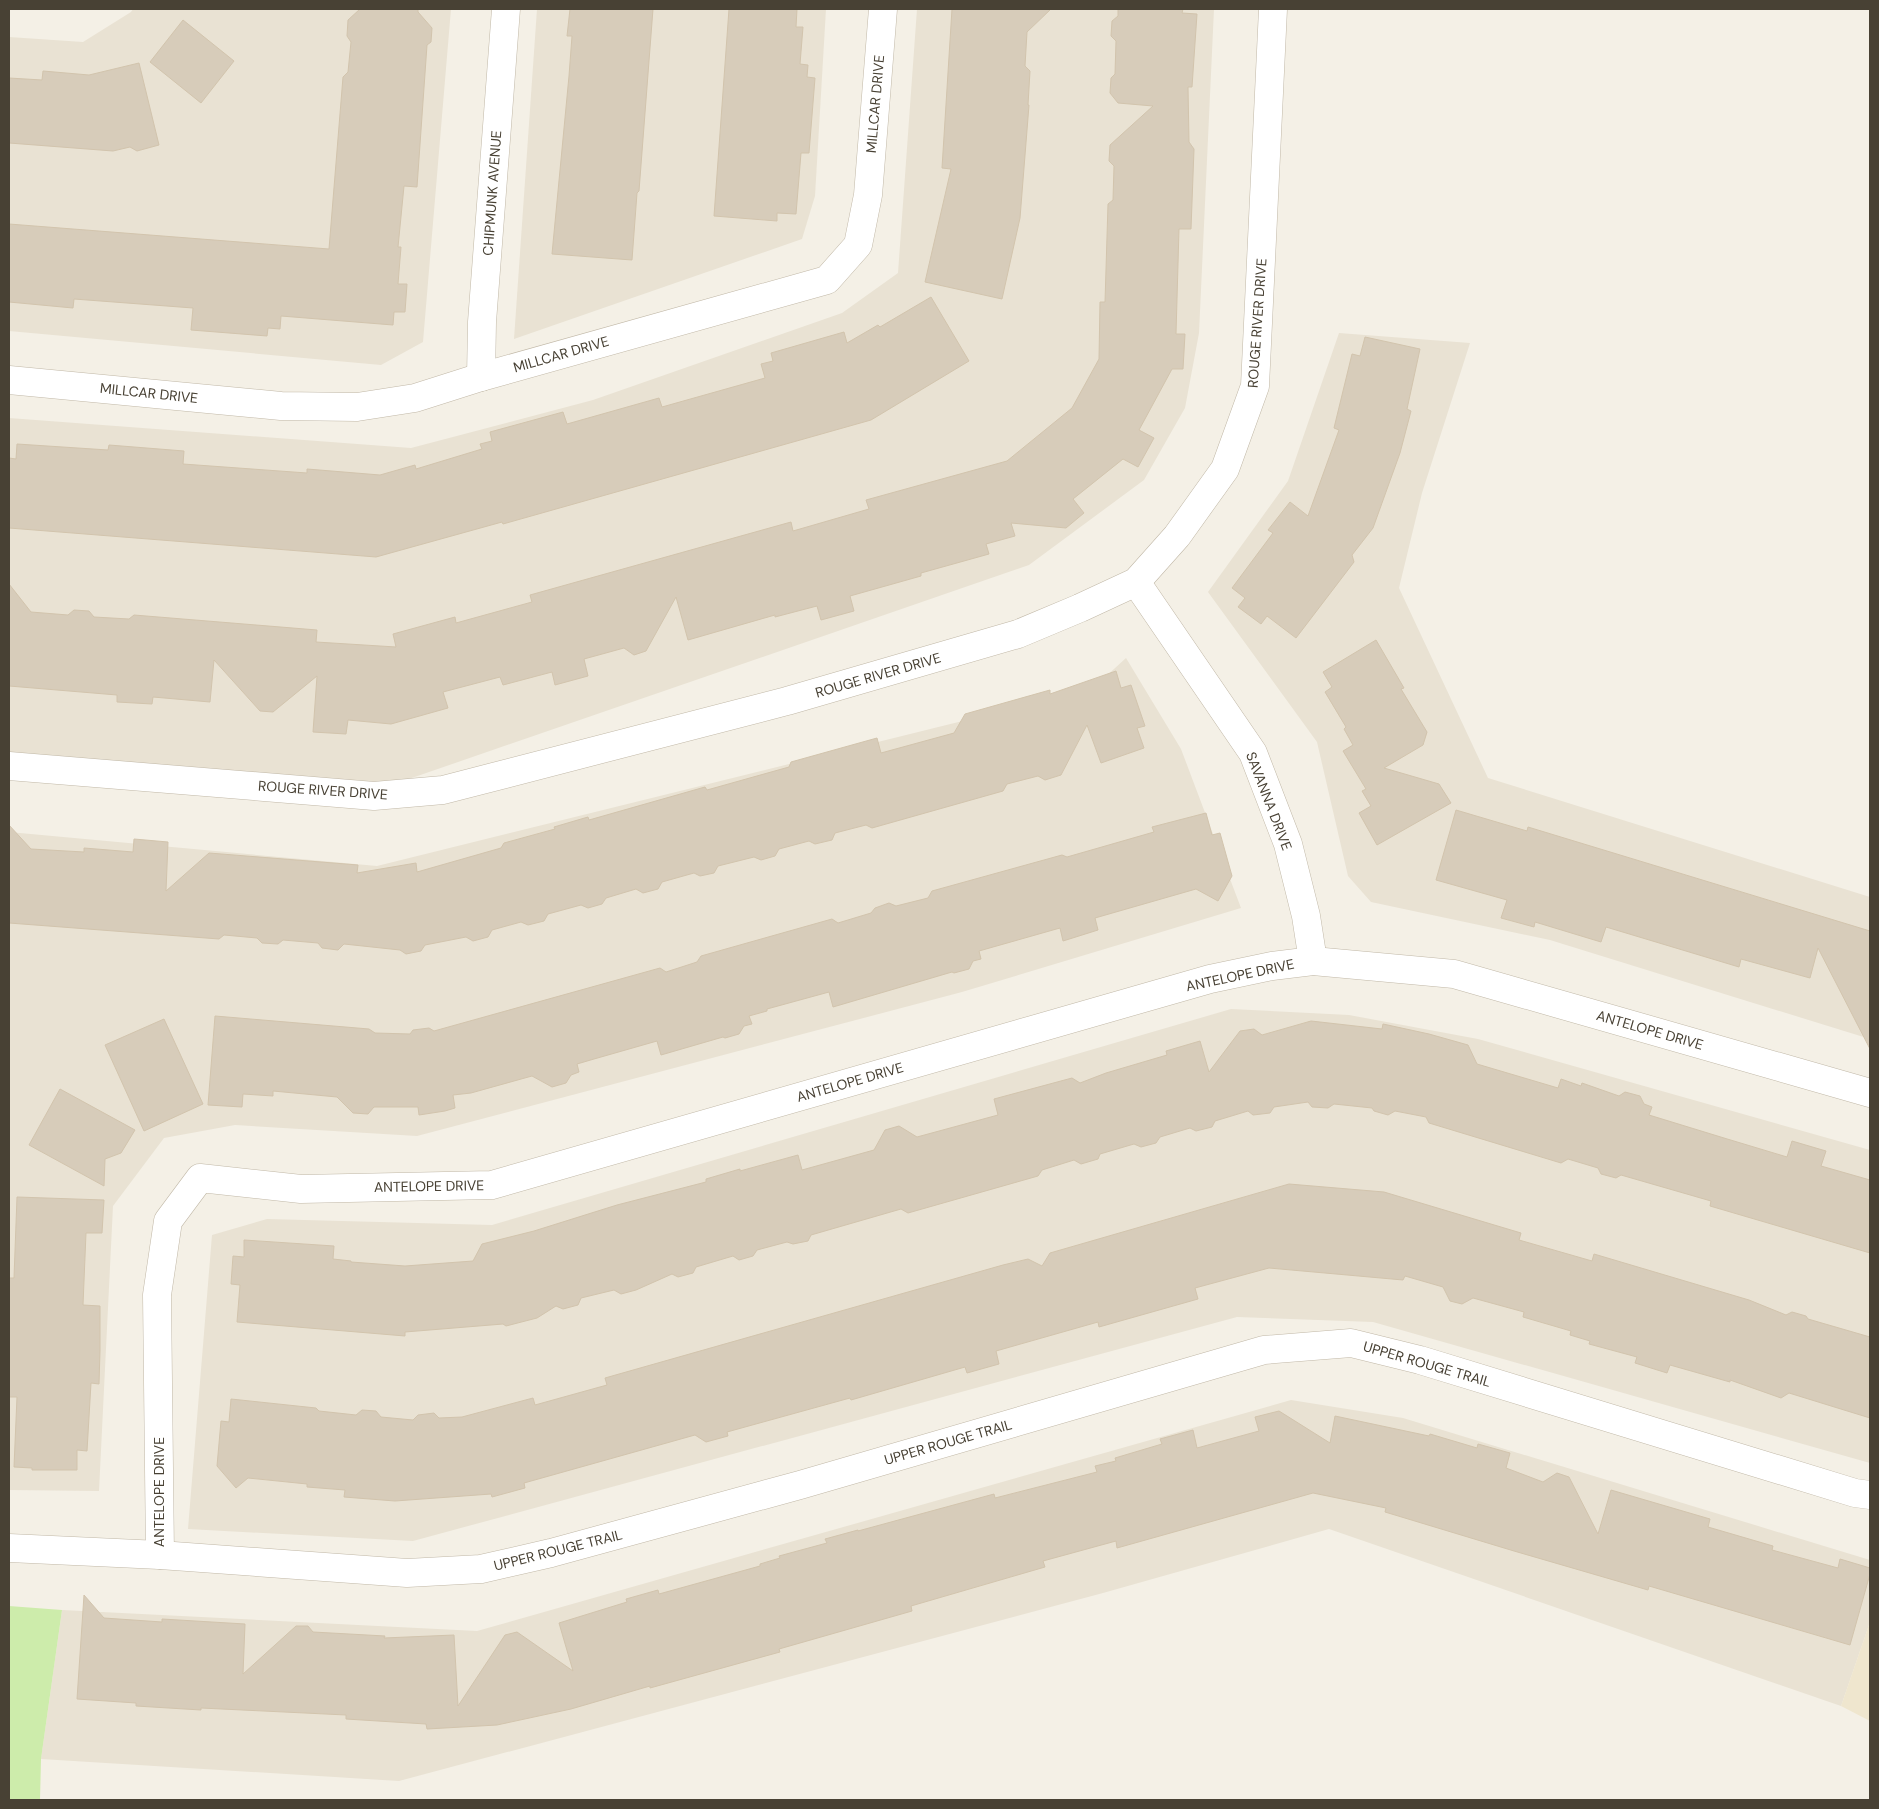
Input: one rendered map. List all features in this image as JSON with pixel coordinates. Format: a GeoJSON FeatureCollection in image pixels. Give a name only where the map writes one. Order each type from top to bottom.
{"type":"FeatureCollection","features":[{"type":"Feature","properties":{"kind":"street","name":"CHIPMUNK AVENUE"},"geometry":{"type":"LineString","coordinates":[[481,377],[482,322],[506,9]]}},
{"type":"Feature","properties":{"kind":"street","name":"MILLCAR DRIVE"},"geometry":{"type":"LineString","coordinates":[[9,380],[281,406],[357,407],[415,398],[481,377],[827,280],[858,246],[868,195],[883,9]]}},
{"type":"Feature","properties":{"kind":"street","name":"ROUGE RIVER DRIVE"},"geometry":{"type":"LineString","coordinates":[[9,766],[374,796],[443,790],[787,701],[1018,634],[1136,582],[1177,536],[1225,469],[1255,386],[1273,9]]}},
{"type":"Feature","properties":{"kind":"street","name":"SAVANNA DRIVE"},"geometry":{"type":"LineString","coordinates":[[1136,582],[1254,753],[1288,844],[1306,916],[1313,961]]}},
{"type":"Feature","properties":{"kind":"street","name":"ANTELOPE DRIVE"},"geometry":{"type":"LineString","coordinates":[[160,1556],[157,1295],[168,1221],[200,1178],[301,1189],[492,1184],[1210,979],[1272,966],[1313,961],[1454,974],[1870,1093]]}},
{"type":"Feature","properties":{"kind":"street","name":"UPPER ROUGE TRAIL"},"geometry":{"type":"LineString","coordinates":[[9,1548],[407,1573],[481,1569],[560,1550],[800,1486],[1264,1350],[1350,1343],[1420,1360],[1855,1493],[1870,1495]]}},
{"type":"Feature","properties":{"kind":"shaded area"},"geometry":{"type":"Polygon","coordinates":[[[133,9],[451,9],[423,342],[381,365],[9,331],[9,37],[83,42],[133,9]]]}},
{"type":"Feature","properties":{"kind":"shaded area"},"geometry":{"type":"Polygon","coordinates":[[[537,9],[826,9],[815,196],[802,239],[514,339],[537,9]]]}},
{"type":"Feature","properties":{"kind":"shaded area"},"geometry":{"type":"Polygon","coordinates":[[[917,9],[1214,9],[1199,333],[1185,408],[1144,480],[1029,565],[374,791],[9,764],[9,418],[411,448],[593,400],[842,313],[898,273],[917,9]]]}},
{"type":"Feature","properties":{"kind":"shaded area"},"geometry":{"type":"Polygon","coordinates":[[[1339,333],[1470,343],[1422,493],[1399,588],[1488,778],[1870,897],[1870,1039],[1550,940],[1371,902],[1348,876],[1317,742],[1208,592],[1288,481],[1339,333]]]}},
{"type":"Feature","properties":{"kind":"shaded area"},"geometry":{"type":"Polygon","coordinates":[[[1126,658],[1181,749],[1241,908],[962,992],[417,1136],[235,1125],[164,1138],[113,1206],[99,1491],[9,1490],[9,832],[377,866],[1092,689],[1126,658]]]}},
{"type":"Feature","properties":{"kind":"shaded area"},"geometry":{"type":"Polygon","coordinates":[[[1231,1009],[1349,1015],[1478,1039],[1870,1150],[1870,1463],[1373,1322],[1237,1317],[413,1541],[188,1529],[212,1235],[267,1219],[492,1225],[1231,1009]]]}},
{"type":"Feature","properties":{"kind":"shaded area"},"geometry":{"type":"Polygon","coordinates":[[[1291,1400],[1403,1418],[1870,1560],[1870,1622],[1841,1706],[1329,1529],[1103,1593],[399,1781],[41,1759],[62,1610],[477,1631],[1291,1400]]]}},
{"type":"Feature","properties":{"kind":"shaded area"},"geometry":{"type":"Polygon","coordinates":[[[1870,1622],[1870,1721],[1841,1706],[1870,1622]]]}},
{"type":"Feature","properties":{"kind":"green space"},"geometry":{"type":"Polygon","coordinates":[[[9,1606],[62,1610],[41,1759],[40,1800],[9,1800],[9,1606]]]}},
{"type":"Feature","properties":{"kind":"building"},"geometry":{"type":"Polygon","coordinates":[[[360,9],[418,9],[418,12],[432,28],[431,42],[427,45],[417,187],[404,186],[398,247],[401,247],[398,284],[407,284],[405,312],[394,312],[393,325],[281,316],[280,329],[268,328],[267,336],[191,330],[193,308],[74,299],[73,308],[9,302],[9,224],[329,249],[343,77],[348,72],[351,42],[347,36],[348,20],[360,9]]]}},
{"type":"Feature","properties":{"kind":"building"},"geometry":{"type":"Polygon","coordinates":[[[570,9],[653,9],[632,260],[552,254],[572,36],[567,36],[570,9]]]}},
{"type":"Feature","properties":{"kind":"building"},"geometry":{"type":"Polygon","coordinates":[[[729,9],[797,9],[796,27],[803,27],[800,64],[808,65],[807,77],[815,78],[809,153],[801,153],[796,214],[777,213],[777,221],[714,216],[729,9]]]}},
{"type":"Feature","properties":{"kind":"building"},"geometry":{"type":"Polygon","coordinates":[[[952,9],[1051,9],[1027,32],[1025,66],[1030,71],[1029,105],[1020,218],[1002,299],[925,282],[951,169],[942,168],[952,9]]]}},
{"type":"Feature","properties":{"kind":"building"},"geometry":{"type":"Polygon","coordinates":[[[1118,9],[1183,9],[1182,13],[1197,14],[1192,87],[1188,87],[1189,142],[1194,149],[1191,229],[1179,229],[1176,334],[1185,334],[1183,369],[1172,369],[1139,430],[1154,438],[1138,467],[1123,459],[1073,499],[1084,513],[1066,528],[1011,523],[1015,536],[986,544],[989,554],[850,596],[854,611],[821,620],[817,606],[775,617],[775,615],[688,640],[676,597],[646,651],[634,655],[624,648],[584,659],[588,676],[555,685],[552,672],[503,685],[500,677],[443,692],[448,708],[391,724],[348,720],[346,734],[313,732],[317,676],[273,712],[260,711],[214,660],[210,702],[153,697],[152,704],[117,702],[117,695],[9,686],[9,584],[31,612],[68,615],[74,610],[89,611],[94,617],[129,619],[134,615],[317,630],[316,642],[396,647],[393,634],[455,617],[456,623],[532,602],[530,595],[791,522],[793,531],[869,509],[866,500],[1007,461],[1072,408],[1099,359],[1100,302],[1105,302],[1108,204],[1113,200],[1114,166],[1109,161],[1110,145],[1153,106],[1118,103],[1110,93],[1111,78],[1115,74],[1116,41],[1111,36],[1112,21],[1118,16],[1118,9]]]}},
{"type":"Feature","properties":{"kind":"building"},"geometry":{"type":"Polygon","coordinates":[[[183,20],[234,61],[201,103],[150,62],[183,20]]]}},
{"type":"Feature","properties":{"kind":"building"},"geometry":{"type":"Polygon","coordinates":[[[139,63],[159,145],[137,151],[130,147],[113,151],[9,143],[9,78],[42,80],[43,71],[89,75],[139,63]]]}},
{"type":"Feature","properties":{"kind":"building"},"geometry":{"type":"Polygon","coordinates":[[[931,297],[969,361],[871,420],[503,524],[502,522],[376,557],[9,528],[9,458],[16,459],[17,444],[108,450],[109,445],[184,451],[183,464],[307,473],[307,469],[380,475],[415,465],[416,469],[482,449],[480,444],[492,441],[490,432],[563,412],[567,424],[659,398],[662,407],[765,378],[761,364],[773,361],[771,353],[844,332],[847,343],[878,325],[880,327],[931,297]]]}},
{"type":"Feature","properties":{"kind":"building"},"geometry":{"type":"Polygon","coordinates":[[[1365,337],[1420,349],[1407,409],[1411,411],[1400,453],[1373,528],[1352,555],[1354,562],[1296,638],[1267,616],[1261,624],[1238,607],[1245,598],[1232,588],[1273,533],[1268,530],[1290,502],[1308,516],[1339,430],[1334,428],[1352,354],[1360,356],[1365,337]]]}},
{"type":"Feature","properties":{"kind":"building"},"geometry":{"type":"Polygon","coordinates":[[[1376,640],[1404,688],[1401,689],[1427,732],[1423,745],[1384,768],[1439,784],[1451,803],[1377,845],[1359,813],[1371,806],[1362,791],[1366,789],[1343,751],[1353,745],[1344,729],[1346,727],[1325,692],[1332,687],[1323,672],[1376,640]]]}},
{"type":"Feature","properties":{"kind":"building"},"geometry":{"type":"Polygon","coordinates":[[[1116,671],[1121,688],[1131,685],[1145,726],[1137,728],[1144,748],[1101,763],[1087,725],[1061,775],[1045,780],[1038,776],[1007,784],[1003,791],[872,828],[866,825],[835,833],[832,840],[815,844],[809,841],[779,849],[775,856],[761,860],[754,857],[718,866],[714,873],[700,876],[694,873],[662,882],[658,889],[643,893],[636,889],[606,898],[602,904],[588,908],[581,905],[548,914],[544,921],[528,925],[521,922],[492,930],[488,937],[473,941],[466,937],[425,945],[421,951],[406,954],[400,950],[344,944],[338,950],[322,948],[318,943],[283,940],[278,944],[262,943],[257,938],[224,935],[219,939],[9,923],[9,825],[31,849],[84,852],[84,848],[133,852],[134,839],[168,842],[166,891],[209,853],[358,865],[357,873],[416,863],[417,872],[501,848],[504,843],[555,829],[554,827],[588,817],[589,820],[705,787],[707,790],[789,767],[791,762],[877,738],[881,753],[954,733],[965,714],[1050,690],[1050,694],[1116,671]]]}},
{"type":"Feature","properties":{"kind":"building"},"geometry":{"type":"Polygon","coordinates":[[[1456,810],[1527,831],[1528,827],[1870,931],[1870,1049],[1818,948],[1810,978],[1741,959],[1739,967],[1606,927],[1601,942],[1535,922],[1534,927],[1501,918],[1507,900],[1436,880],[1456,810]]]}},
{"type":"Feature","properties":{"kind":"building"},"geometry":{"type":"Polygon","coordinates":[[[1206,813],[1212,835],[1220,833],[1232,876],[1218,901],[1196,889],[1095,918],[1098,930],[1063,941],[1060,928],[979,951],[981,959],[973,961],[969,969],[952,972],[833,1007],[829,992],[767,1009],[767,1011],[749,1016],[752,1024],[744,1026],[739,1034],[725,1038],[661,1055],[657,1041],[577,1064],[579,1072],[571,1075],[566,1083],[552,1087],[532,1076],[471,1093],[453,1095],[455,1108],[445,1111],[419,1115],[418,1107],[374,1107],[368,1114],[353,1113],[337,1097],[273,1091],[273,1096],[243,1094],[242,1107],[208,1105],[215,1016],[369,1029],[375,1033],[410,1034],[413,1030],[429,1028],[434,1031],[660,968],[666,972],[697,962],[701,956],[832,919],[838,923],[871,913],[875,908],[889,903],[896,906],[928,898],[932,891],[1062,855],[1067,857],[1154,832],[1152,827],[1206,813]]]}},
{"type":"Feature","properties":{"kind":"building"},"geometry":{"type":"Polygon","coordinates":[[[164,1019],[203,1104],[144,1131],[105,1045],[164,1019]]]}},
{"type":"Feature","properties":{"kind":"building"},"geometry":{"type":"Polygon","coordinates":[[[1311,1021],[1382,1029],[1383,1024],[1429,1034],[1468,1045],[1477,1064],[1558,1088],[1561,1079],[1581,1086],[1582,1083],[1619,1096],[1625,1092],[1640,1096],[1644,1104],[1652,1107],[1649,1115],[1787,1157],[1792,1141],[1826,1151],[1821,1166],[1870,1180],[1870,1253],[1710,1206],[1711,1201],[1621,1175],[1616,1178],[1601,1174],[1598,1168],[1568,1159],[1561,1163],[1429,1123],[1426,1117],[1395,1111],[1388,1115],[1374,1111],[1372,1108],[1334,1104],[1328,1108],[1312,1107],[1308,1102],[1274,1107],[1270,1113],[1253,1115],[1248,1111],[1215,1121],[1212,1127],[1196,1131],[1190,1128],[1160,1137],[1156,1143],[1141,1147],[1134,1144],[1100,1154],[1098,1159],[1081,1164],[1074,1160],[1042,1170],[1038,1176],[908,1213],[901,1209],[811,1235],[808,1241],[793,1244],[787,1242],[757,1250],[753,1256],[739,1260],[733,1256],[696,1267],[693,1273],[678,1277],[672,1274],[636,1290],[621,1294],[614,1290],[581,1298],[578,1305],[563,1309],[556,1306],[537,1318],[506,1326],[503,1324],[405,1332],[405,1336],[237,1322],[240,1285],[231,1284],[233,1256],[244,1257],[244,1240],[334,1246],[333,1259],[351,1262],[405,1266],[473,1261],[482,1244],[534,1231],[617,1205],[706,1182],[706,1179],[740,1169],[740,1171],[798,1155],[802,1170],[874,1150],[885,1130],[899,1126],[917,1137],[998,1115],[994,1099],[1072,1078],[1080,1083],[1106,1073],[1167,1055],[1166,1051],[1200,1041],[1209,1072],[1240,1031],[1254,1029],[1262,1035],[1311,1021]]]}},
{"type":"Feature","properties":{"kind":"building"},"geometry":{"type":"Polygon","coordinates":[[[60,1089],[135,1130],[121,1153],[105,1159],[104,1186],[29,1145],[60,1089]]]}},
{"type":"Feature","properties":{"kind":"building"},"geometry":{"type":"Polygon","coordinates":[[[1289,1184],[1384,1192],[1521,1233],[1519,1240],[1592,1261],[1594,1254],[1749,1300],[1786,1315],[1792,1312],[1806,1316],[1808,1319],[1870,1337],[1870,1418],[1789,1393],[1781,1398],[1730,1380],[1730,1382],[1670,1365],[1667,1373],[1635,1363],[1637,1357],[1589,1344],[1590,1341],[1570,1335],[1571,1331],[1523,1317],[1524,1312],[1473,1298],[1462,1304],[1450,1301],[1443,1287],[1405,1276],[1403,1280],[1269,1268],[1195,1288],[1198,1299],[1099,1327],[1098,1322],[996,1351],[999,1364],[967,1373],[965,1367],[851,1400],[850,1398],[727,1432],[728,1436],[706,1442],[695,1435],[524,1483],[525,1488],[492,1497],[491,1494],[395,1501],[344,1497],[345,1490],[307,1487],[307,1484],[248,1478],[236,1488],[217,1466],[221,1421],[229,1422],[231,1399],[316,1408],[319,1411],[356,1415],[362,1410],[376,1411],[381,1417],[413,1420],[418,1415],[434,1413],[439,1418],[462,1417],[533,1398],[535,1405],[607,1385],[605,1378],[1003,1265],[1028,1259],[1042,1266],[1050,1253],[1289,1184]]]}},
{"type":"Feature","properties":{"kind":"building"},"geometry":{"type":"Polygon","coordinates":[[[17,1197],[104,1200],[102,1233],[86,1233],[83,1305],[100,1306],[99,1384],[91,1383],[87,1451],[77,1450],[77,1470],[32,1470],[32,1468],[14,1467],[17,1397],[9,1397],[9,1278],[14,1278],[17,1197]]]}},
{"type":"Feature","properties":{"kind":"building"},"geometry":{"type":"Polygon","coordinates":[[[1279,1411],[1330,1443],[1335,1416],[1429,1436],[1430,1434],[1477,1448],[1478,1444],[1510,1453],[1506,1468],[1543,1482],[1557,1473],[1569,1477],[1598,1534],[1611,1490],[1710,1519],[1708,1527],[1773,1546],[1772,1550],[1838,1568],[1840,1559],[1870,1568],[1870,1574],[1850,1645],[1649,1586],[1648,1590],[1514,1551],[1385,1512],[1386,1508],[1313,1493],[1117,1548],[1116,1541],[1043,1561],[1045,1567],[911,1606],[912,1611],[779,1649],[780,1652],[571,1709],[497,1725],[427,1729],[426,1724],[346,1719],[346,1715],[201,1708],[201,1710],[136,1706],[136,1703],[77,1699],[84,1595],[104,1618],[162,1622],[162,1619],[245,1624],[243,1674],[296,1626],[308,1626],[313,1632],[385,1636],[384,1638],[454,1635],[458,1706],[505,1635],[517,1632],[573,1671],[559,1623],[627,1602],[626,1599],[658,1590],[659,1594],[760,1566],[760,1564],[780,1558],[779,1556],[827,1543],[825,1539],[994,1494],[995,1498],[1097,1472],[1095,1466],[1116,1461],[1115,1458],[1162,1444],[1160,1439],[1193,1430],[1197,1448],[1259,1431],[1255,1417],[1279,1411]]]}}]}
